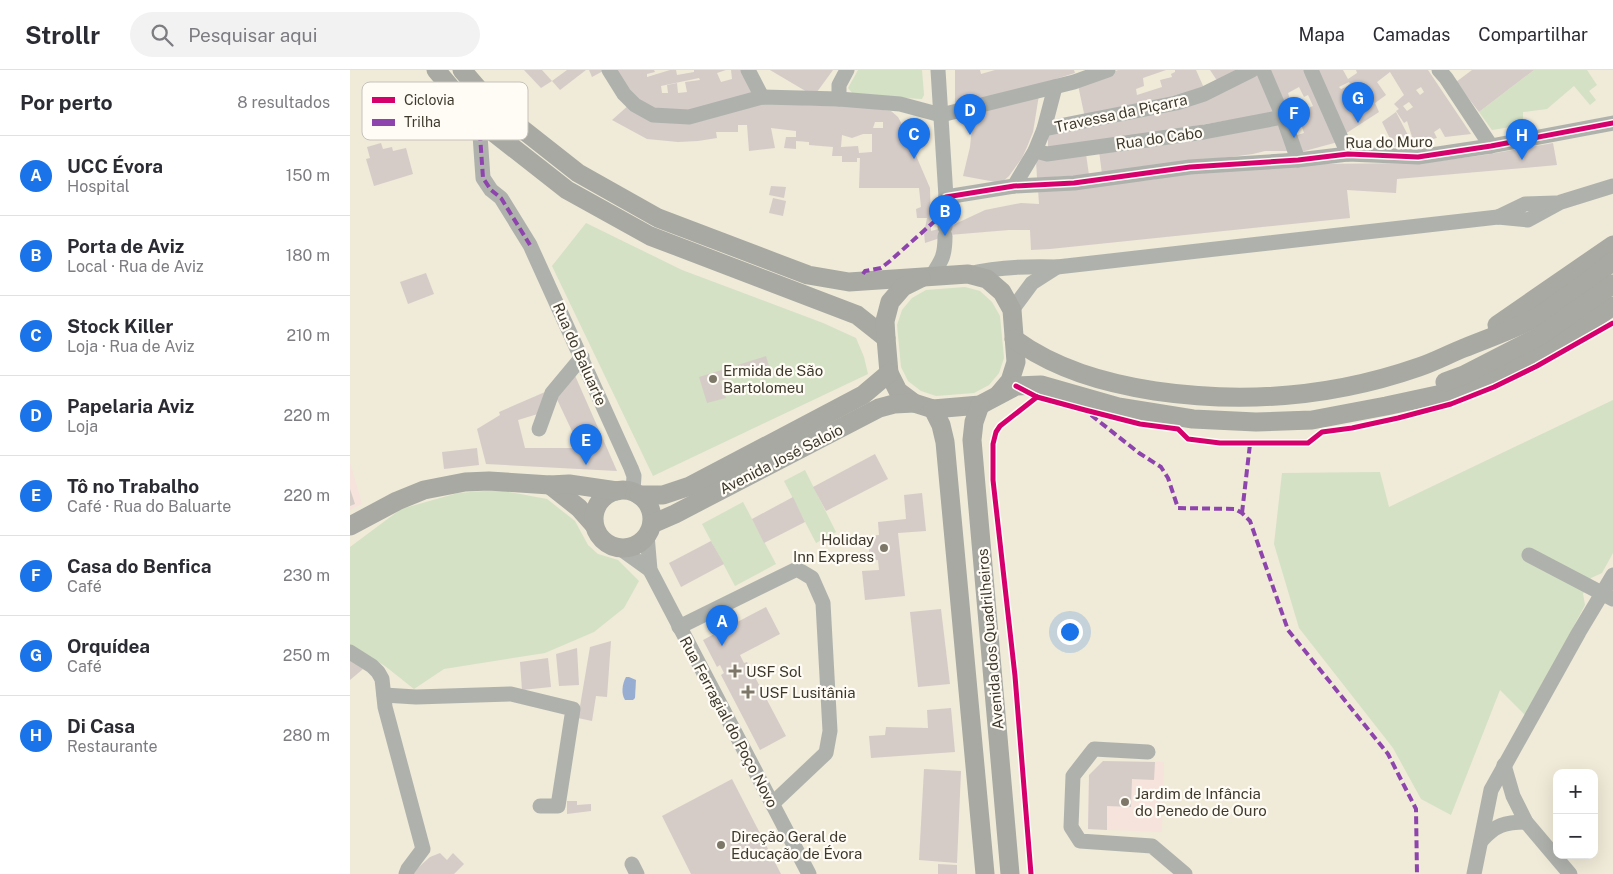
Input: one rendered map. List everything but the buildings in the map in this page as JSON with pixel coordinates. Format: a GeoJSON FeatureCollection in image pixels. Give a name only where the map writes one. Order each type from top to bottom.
{"type":"FeatureCollection","features":[{"type":"Feature","properties":{"kind":"main road"},"geometry":{"type":"LineString","coordinates":[[436,70],[446,82]]}},
{"type":"Feature","properties":{"kind":"main road"},"geometry":{"type":"LineString","coordinates":[[462,70],[472,82]]}},
{"type":"Feature","properties":{"kind":"main road"},"geometry":{"type":"LineString","coordinates":[[528,134],[578,173],[658,218],[808,275],[849,282],[968,274],[987,280],[1002,292],[1012,310],[1016,362],[1010,380],[998,396]]}},
{"type":"Feature","properties":{"kind":"main road"},"geometry":{"type":"LineString","coordinates":[[504,140],[567,190],[650,236],[857,315],[886,338]]}},
{"type":"Feature","properties":{"kind":"main road"},"geometry":{"type":"LineString","coordinates":[[1452,353],[1520,310],[1613,245]]}},
{"type":"Feature","properties":{"kind":"main road"},"geometry":{"type":"LineString","coordinates":[[1014,339],[1047,360],[1087,376],[1130,387],[1184,395],[1223,398],[1292,396],[1327,391],[1389,376],[1420,366],[1532,320],[1587,283],[1613,260]]}},
{"type":"Feature","properties":{"kind":"main road"},"geometry":{"type":"LineString","coordinates":[[926,277],[903,287],[890,302],[884,321],[889,373],[898,391],[914,403],[933,409],[980,405],[1016,386],[1041,385],[1118,407],[1193,419],[1256,422],[1312,420],[1465,389],[1548,351],[1613,306]]}},
{"type":"Feature","properties":{"kind":"main road"},"geometry":{"type":"LineString","coordinates":[[1386,406],[1464,375],[1540,336],[1613,284]]}},
{"type":"Feature","properties":{"kind":"main road","name":"Avenida José Saloio"},"geometry":{"type":"LineString","coordinates":[[350,526],[397,501],[424,490],[446,485],[489,481],[550,485],[569,484],[630,492],[663,494],[690,486],[863,395],[889,373]]}},
{"type":"Feature","properties":{"kind":"main road","name":"Avenida José Saloio"},"geometry":{"type":"LineString","coordinates":[[649,530],[879,408],[894,404],[914,403]]}},
{"type":"Feature","properties":{"kind":"main road","name":"Avenida dos Quadrilheiros"},"geometry":{"type":"LineString","coordinates":[[980,405],[974,422],[972,440],[1010,874]]}},
{"type":"Feature","properties":{"kind":"main road","name":"Avenida dos Quadrilheiros"},"geometry":{"type":"LineString","coordinates":[[933,409],[941,425],[945,442],[985,874]]}},
{"type":"Feature","properties":{"kind":"main road"},"geometry":{"type":"LineString","coordinates":[[550,485],[579,508],[607,543],[618,548],[629,547],[639,543],[649,530],[652,513],[647,503],[630,492],[607,495],[599,503],[594,514],[594,525]]}},
{"type":"Feature","properties":{"kind":"street"},"geometry":{"type":"LineString","coordinates":[[609,70],[624,94],[635,105],[653,115],[689,117],[762,97],[839,99],[900,104],[941,115],[1055,87],[1082,75],[1108,70]]}},
{"type":"Feature","properties":{"kind":"street"},"geometry":{"type":"LineString","coordinates":[[748,70],[762,97]]}},
{"type":"Feature","properties":{"kind":"street"},"geometry":{"type":"LineString","coordinates":[[839,99],[839,86],[847,70]]}},
{"type":"Feature","properties":{"kind":"street"},"geometry":{"type":"LineString","coordinates":[[926,277],[940,263],[945,253],[946,197],[938,70]]}},
{"type":"Feature","properties":{"kind":"street","name":"Travessa da Piçarra"},"geometry":{"type":"LineString","coordinates":[[1044,129],[1176,103],[1204,94],[1252,70]]}},
{"type":"Feature","properties":{"kind":"street"},"geometry":{"type":"LineString","coordinates":[[1263,70],[1283,117],[1298,160]]}},
{"type":"Feature","properties":{"kind":"street"},"geometry":{"type":"LineString","coordinates":[[1311,70],[1348,154]]}},
{"type":"Feature","properties":{"kind":"street"},"geometry":{"type":"LineString","coordinates":[[1447,72],[1491,146]]}},
{"type":"Feature","properties":{"kind":"street"},"geometry":{"type":"LineString","coordinates":[[1014,186],[1035,151],[1044,129],[1055,87]]}},
{"type":"Feature","properties":{"kind":"street","name":"Rua do Cabo"},"geometry":{"type":"LineString","coordinates":[[1035,151],[1047,154],[1204,132],[1283,117]]}},
{"type":"Feature","properties":{"kind":"street","name":"Rua do Muro"},"geometry":{"type":"LineString","coordinates":[[946,197],[1014,186],[1074,183],[1190,167],[1298,160],[1348,154],[1418,157],[1491,146],[1613,123]]}},
{"type":"Feature","properties":{"kind":"street","name":"Rua do Baluarte"},"geometry":{"type":"LineString","coordinates":[[481,140],[484,178],[491,190],[501,198],[530,245],[632,468],[634,476],[630,492]]}},
{"type":"Feature","properties":{"kind":"street"},"geometry":{"type":"LineString","coordinates":[[968,274],[986,270],[1022,267],[1057,267],[1498,217],[1525,204],[1561,202],[1613,186]]}},
{"type":"Feature","properties":{"kind":"street"},"geometry":{"type":"LineString","coordinates":[[1012,310],[1032,283],[1057,267]]}},
{"type":"Feature","properties":{"kind":"street"},"geometry":{"type":"LineString","coordinates":[[539,429],[552,393],[582,357]]}},
{"type":"Feature","properties":{"kind":"street"},"geometry":{"type":"LineString","coordinates":[[649,530],[650,570]]}},
{"type":"Feature","properties":{"kind":"street"},"geometry":{"type":"LineString","coordinates":[[618,548],[650,570]]}},
{"type":"Feature","properties":{"kind":"street"},"geometry":{"type":"LineString","coordinates":[[1529,555],[1607,596]]}},
{"type":"Feature","properties":{"kind":"street"},"geometry":{"type":"LineString","coordinates":[[680,627],[797,569],[812,578],[823,603],[830,731],[829,744],[826,753],[772,804]]}},
{"type":"Feature","properties":{"kind":"street","name":"Rua Ferragial do Poço Novo"},"geometry":{"type":"LineString","coordinates":[[650,570],[808,874]]}},
{"type":"Feature","properties":{"kind":"street"},"geometry":{"type":"LineString","coordinates":[[1474,874],[1491,790],[1504,765],[1607,596],[1613,574]]}},
{"type":"Feature","properties":{"kind":"street"},"geometry":{"type":"LineString","coordinates":[[350,652],[372,666],[382,679],[385,707],[423,849],[406,874]]}},
{"type":"Feature","properties":{"kind":"street"},"geometry":{"type":"LineString","coordinates":[[384,695],[416,697],[511,694],[573,709],[558,806],[540,806]]}},
{"type":"Feature","properties":{"kind":"street"},"geometry":{"type":"LineString","coordinates":[[1148,752],[1094,749],[1073,776],[1072,827],[1080,841],[1152,846],[1185,874]]}},
{"type":"Feature","properties":{"kind":"street"},"geometry":{"type":"LineString","coordinates":[[1504,765],[1513,796],[1526,822],[1570,874]]}},
{"type":"Feature","properties":{"kind":"street"},"geometry":{"type":"LineString","coordinates":[[1481,841],[1491,830],[1510,822],[1526,822]]}},
{"type":"Feature","properties":{"kind":"shaded area"},"geometry":{"type":"Polygon","coordinates":[[[350,462],[362,504],[350,510],[350,462]]]}},
{"type":"Feature","properties":{"kind":"shaded area","name":"Jardim de Infância do Penedo de Ouro"},"geometry":{"type":"Polygon","coordinates":[[[1103,761],[1164,762],[1162,832],[1088,829],[1089,775],[1103,761]]]}},
{"type":"Feature","properties":{"kind":"green space"},"geometry":{"type":"Polygon","coordinates":[[[858,70],[922,70],[924,95],[922,99],[854,95],[848,88],[858,70]]]}},
{"type":"Feature","properties":{"kind":"green space"},"geometry":{"type":"Polygon","coordinates":[[[1534,70],[1587,70],[1597,85],[1589,91],[1596,100],[1590,105],[1574,86],[1547,109],[1523,112],[1523,125],[1492,130],[1479,112],[1534,70]]]}},
{"type":"Feature","properties":{"kind":"green space"},"geometry":{"type":"Polygon","coordinates":[[[586,223],[682,270],[823,323],[856,338],[864,357],[868,374],[653,476],[552,266],[586,223]]]}},
{"type":"Feature","properties":{"kind":"green space"},"geometry":{"type":"Polygon","coordinates":[[[965,287],[980,291],[992,302],[1000,316],[1004,358],[999,373],[989,385],[974,393],[936,396],[921,391],[908,381],[901,367],[897,325],[902,310],[912,298],[926,290],[965,287]]]}},
{"type":"Feature","properties":{"kind":"green space"},"geometry":{"type":"Polygon","coordinates":[[[1613,400],[1613,553],[1602,573],[1591,578],[1583,594],[1585,605],[1526,716],[1500,690],[1451,815],[1421,799],[1393,748],[1299,628],[1274,544],[1282,473],[1380,472],[1389,507],[1613,400]]]}},
{"type":"Feature","properties":{"kind":"green space"},"geometry":{"type":"Polygon","coordinates":[[[805,470],[836,532],[816,543],[784,481],[805,470]]]}},
{"type":"Feature","properties":{"kind":"green space"},"geometry":{"type":"Polygon","coordinates":[[[498,490],[547,499],[575,521],[588,545],[598,554],[618,560],[639,581],[624,608],[594,632],[545,653],[444,669],[414,689],[385,666],[350,645],[350,547],[401,509],[458,493],[498,490]]]}},
{"type":"Feature","properties":{"kind":"green space"},"geometry":{"type":"Polygon","coordinates":[[[743,502],[776,564],[735,586],[702,524],[743,502]]]}},
{"type":"Feature","properties":{"kind":"water"},"geometry":{"type":"Polygon","coordinates":[[[626,677],[636,680],[635,698],[633,700],[625,700],[623,695],[622,689],[626,677]]]}},
{"type":"Feature","properties":{"kind":"marked path"},"geometry":{"type":"LineString","coordinates":[[480,140],[483,178],[491,190],[501,198],[530,245]]}},
{"type":"Feature","properties":{"kind":"marked path"},"geometry":{"type":"LineString","coordinates":[[863,274],[865,271],[881,268],[946,211]]}},
{"type":"Feature","properties":{"kind":"marked path"},"geometry":{"type":"LineString","coordinates":[[1091,415],[1139,453],[1161,467],[1168,478],[1178,508],[1235,509],[1250,521],[1288,630],[1388,754],[1416,809],[1417,874]]}},
{"type":"Feature","properties":{"kind":"marked path"},"geometry":{"type":"LineString","coordinates":[[1242,513],[1250,444]]}},
{"type":"Feature","properties":{"kind":"cycle path"},"geometry":{"type":"LineString","coordinates":[[946,197],[1014,186],[1074,183],[1190,167],[1298,160],[1348,154],[1418,157],[1491,146],[1613,123]]}},
{"type":"Feature","properties":{"kind":"cycle path"},"geometry":{"type":"LineString","coordinates":[[1016,386],[1037,397],[1085,410],[1140,424],[1178,429],[1188,439],[1220,443],[1308,443],[1322,432],[1352,428],[1451,404],[1494,387],[1537,366],[1613,323]]}},
{"type":"Feature","properties":{"kind":"cycle path"},"geometry":{"type":"LineString","coordinates":[[1031,874],[1015,676],[993,480],[993,444],[996,432],[1000,426],[1037,397]]}},
{"type":"Feature","properties":{"kind":"place","name":"Orquídea"},"geometry":{"type":"Point","coordinates":[1358,123]}},
{"type":"Feature","properties":{"kind":"place","name":"Papelaria Aviz"},"geometry":{"type":"Point","coordinates":[970,135]}},
{"type":"Feature","properties":{"kind":"place","name":"Casa do Benfica"},"geometry":{"type":"Point","coordinates":[1294,138]}},
{"type":"Feature","properties":{"kind":"place","name":"Stock Killer"},"geometry":{"type":"Point","coordinates":[914,159]}},
{"type":"Feature","properties":{"kind":"place","name":"Di Casa"},"geometry":{"type":"Point","coordinates":[1522,160]}},
{"type":"Feature","properties":{"kind":"place","name":"Porta de Aviz"},"geometry":{"type":"Point","coordinates":[945,236]}},
{"type":"Feature","properties":{"kind":"place","name":"Ermida de São Bartolomeu"},"geometry":{"type":"Point","coordinates":[713,379]}},
{"type":"Feature","properties":{"kind":"place","name":"Tô no Trabalho"},"geometry":{"type":"Point","coordinates":[586,465]}},
{"type":"Feature","properties":{"kind":"place","name":"Holiday Inn Express"},"geometry":{"type":"Point","coordinates":[884,548]}},
{"type":"Feature","properties":{"kind":"place","name":"UCC Évora"},"geometry":{"type":"Point","coordinates":[722,646]}},
{"type":"Feature","properties":{"kind":"place","name":"USF Sol"},"geometry":{"type":"Point","coordinates":[735,671]}},
{"type":"Feature","properties":{"kind":"place","name":"USF Lusitânia"},"geometry":{"type":"Point","coordinates":[748,692]}},
{"type":"Feature","properties":{"kind":"place","name":"Jardim de Infância do Penedo de Ouro"},"geometry":{"type":"Point","coordinates":[1125,802]}},
{"type":"Feature","properties":{"kind":"place","name":"Direção Geral de Educação de Évora"},"geometry":{"type":"Point","coordinates":[721,845]}}]}
